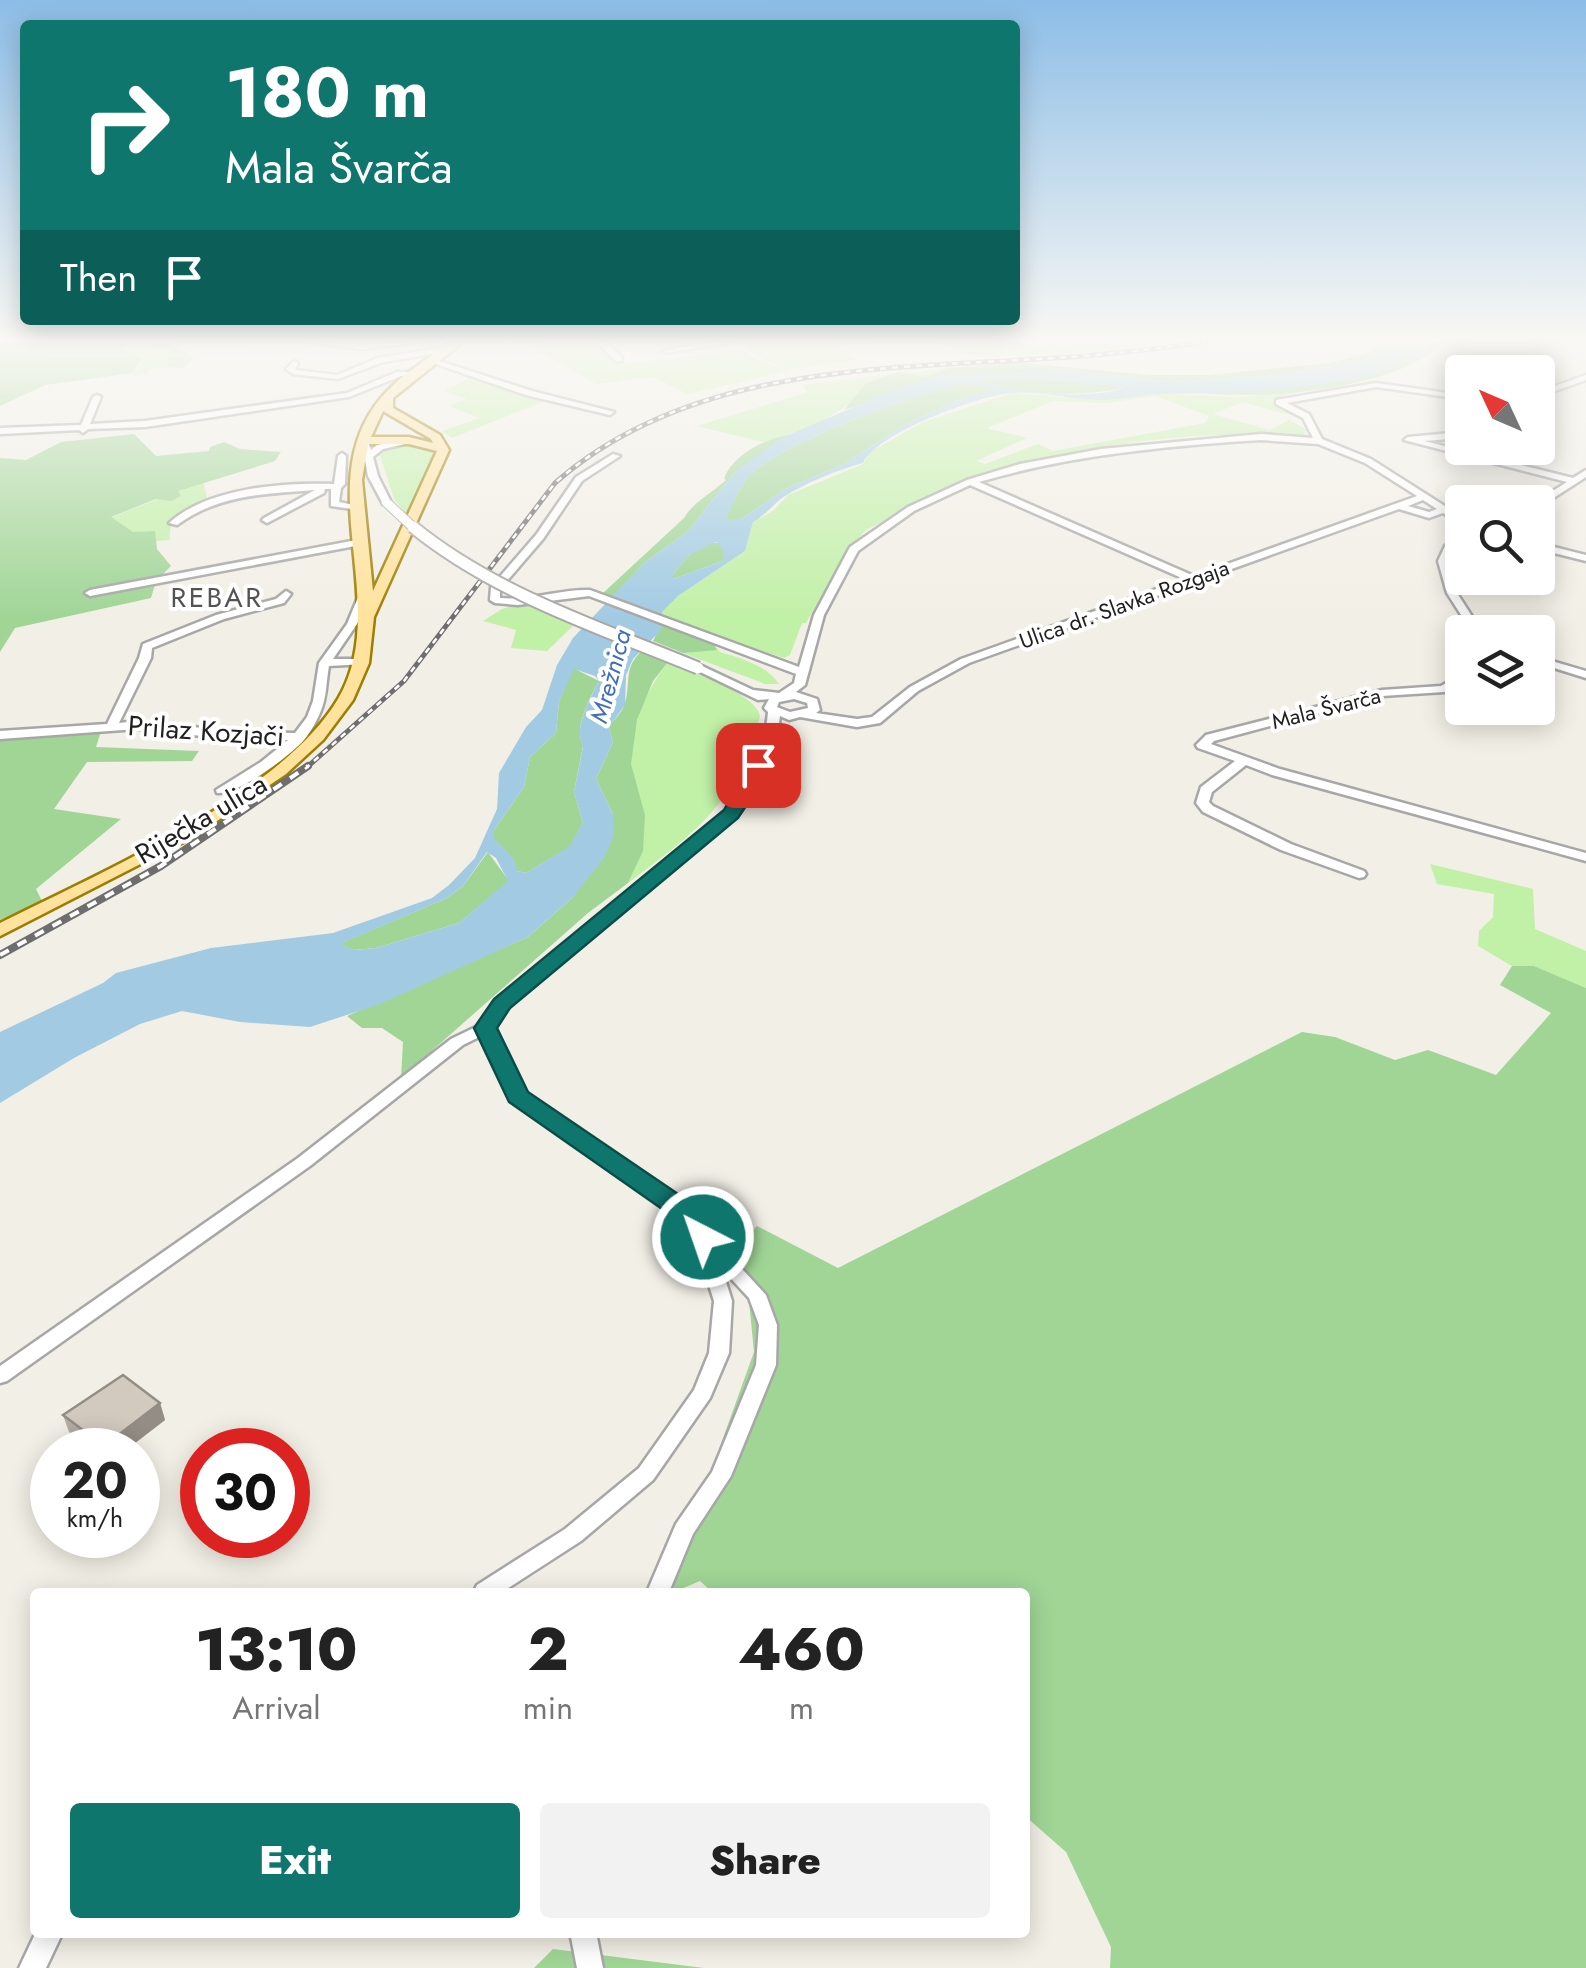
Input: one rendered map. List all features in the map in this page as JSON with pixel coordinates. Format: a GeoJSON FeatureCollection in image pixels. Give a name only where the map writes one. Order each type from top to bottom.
{"type":"FeatureCollection","features":[{"type":"Feature","properties":{"kind":"main road","name":"Riječka ulica"},"geometry":{"type":"LineString","coordinates":[[0,930],[203,822],[278,772],[334,717],[362,662],[368,620],[367,581],[356,543],[356,463],[367,434]]}},
{"type":"Feature","properties":{"kind":"main road"},"geometry":{"type":"LineString","coordinates":[[430,434],[443,450]]}},
{"type":"Feature","properties":{"kind":"main road"},"geometry":{"type":"LineString","coordinates":[[364,441],[420,442],[443,450]]}},
{"type":"Feature","properties":{"kind":"main road","name":"Riječka ulica"},"geometry":{"type":"LineString","coordinates":[[368,620],[443,450]]}},
{"type":"Feature","properties":{"kind":"main road"},"geometry":{"type":"LineString","coordinates":[[367,581],[403,534]]}},
{"type":"Feature","properties":{"kind":"street"},"geometry":{"type":"LineString","coordinates":[[1316,434],[1319,440]]}},
{"type":"Feature","properties":{"kind":"street"},"geometry":{"type":"LineString","coordinates":[[1445,436],[1408,439],[1445,448]]}},
{"type":"Feature","properties":{"kind":"street"},"geometry":{"type":"LineString","coordinates":[[0,1376],[304,1162],[457,1042],[486,1028],[502,1004],[731,814],[749,788],[772,732],[772,709],[800,677],[819,615],[854,549],[911,509],[970,482],[1050,460],[1262,437],[1319,440],[1368,461],[1445,509]]}},
{"type":"Feature","properties":{"kind":"street"},"geometry":{"type":"LineString","coordinates":[[364,441],[386,502],[412,529],[454,559],[747,690],[772,709]]}},
{"type":"Feature","properties":{"kind":"street"},"geometry":{"type":"LineString","coordinates":[[368,456],[387,444],[420,442]]}},
{"type":"Feature","properties":{"kind":"street"},"geometry":{"type":"LineString","coordinates":[[268,520],[340,484],[342,456]]}},
{"type":"Feature","properties":{"kind":"street"},"geometry":{"type":"LineString","coordinates":[[616,456],[579,480],[493,596],[506,602],[564,592],[603,597],[800,677],[812,701],[837,720]]}},
{"type":"Feature","properties":{"kind":"street"},"geometry":{"type":"LineString","coordinates":[[1511,465],[1575,481]]}},
{"type":"Feature","properties":{"kind":"street"},"geometry":{"type":"LineString","coordinates":[[1555,494],[1586,473]]}},
{"type":"Feature","properties":{"kind":"street"},"geometry":{"type":"LineString","coordinates":[[970,482],[1192,579]]}},
{"type":"Feature","properties":{"kind":"street"},"geometry":{"type":"LineString","coordinates":[[332,487],[334,504],[356,508]]}},
{"type":"Feature","properties":{"kind":"street"},"geometry":{"type":"LineString","coordinates":[[174,522],[218,498],[332,487]]}},
{"type":"Feature","properties":{"kind":"street","name":"Ulica dr. Slavka Rozgaja"},"geometry":{"type":"LineString","coordinates":[[772,709],[864,724],[876,720],[914,689],[954,666],[1423,496]]}},
{"type":"Feature","properties":{"kind":"street"},"geometry":{"type":"LineString","coordinates":[[1399,506],[1429,515],[1445,509]]}},
{"type":"Feature","properties":{"kind":"street"},"geometry":{"type":"LineString","coordinates":[[90,593],[356,543],[346,525]]}},
{"type":"Feature","properties":{"kind":"street"},"geometry":{"type":"LineString","coordinates":[[1555,550],[1586,558]]}},
{"type":"Feature","properties":{"kind":"street","name":"Riječka ulica"},"geometry":{"type":"LineString","coordinates":[[222,790],[263,766],[310,727],[320,698],[320,672],[352,624],[367,581]]}},
{"type":"Feature","properties":{"kind":"street","name":"Prilaz Kozjači"},"geometry":{"type":"LineString","coordinates":[[112,725],[145,658],[147,646],[220,617],[280,601],[286,594]]}},
{"type":"Feature","properties":{"kind":"street"},"geometry":{"type":"LineString","coordinates":[[767,662],[792,661],[807,654]]}},
{"type":"Feature","properties":{"kind":"street"},"geometry":{"type":"LineString","coordinates":[[325,663],[362,662]]}},
{"type":"Feature","properties":{"kind":"street"},"geometry":{"type":"LineString","coordinates":[[1555,665],[1586,675]]}},
{"type":"Feature","properties":{"kind":"street"},"geometry":{"type":"LineString","coordinates":[[747,690],[776,689],[800,677]]}},
{"type":"Feature","properties":{"kind":"street","name":"Mala Švarča"},"geometry":{"type":"LineString","coordinates":[[1243,761],[1212,751],[1202,745],[1203,741],[1382,693],[1445,688]]}},
{"type":"Feature","properties":{"kind":"street"},"geometry":{"type":"LineString","coordinates":[[747,690],[812,701]]}},
{"type":"Feature","properties":{"kind":"street"},"geometry":{"type":"LineString","coordinates":[[772,732],[802,715],[812,701]]}},
{"type":"Feature","properties":{"kind":"street","name":"Prilaz Kozjači"},"geometry":{"type":"LineString","coordinates":[[0,735],[112,725],[300,737]]}},
{"type":"Feature","properties":{"kind":"street"},"geometry":{"type":"LineString","coordinates":[[1359,874],[1286,847],[1208,809],[1202,803],[1206,790],[1243,761],[1586,857]]}},
{"type":"Feature","properties":{"kind":"street"},"geometry":{"type":"LineString","coordinates":[[486,1028],[518,1096],[697,1220],[724,1301],[719,1352],[703,1392],[646,1474],[574,1535],[492,1588]]}},
{"type":"Feature","properties":{"kind":"street"},"geometry":{"type":"LineString","coordinates":[[660,1588],[684,1530],[721,1476],[766,1365],[768,1324],[757,1295],[703,1237]]}},
{"type":"Feature","properties":{"kind":"street"},"geometry":{"type":"LineString","coordinates":[[32,1968],[47,1938]]}},
{"type":"Feature","properties":{"kind":"street"},"geometry":{"type":"LineString","coordinates":[[584,1938],[590,1968]]}},
{"type":"Feature","properties":{"kind":"green space"},"geometry":{"type":"Polygon","coordinates":[[[134,434],[156,456],[209,451],[224,442],[240,449],[281,452],[275,461],[178,491],[181,496],[171,501],[156,499],[111,517],[133,532],[155,531],[157,549],[171,566],[156,581],[151,598],[15,628],[0,652],[0,458],[26,460],[61,442],[134,434]]]}},
{"type":"Feature","properties":{"kind":"green space"},"geometry":{"type":"Polygon","coordinates":[[[729,434],[790,434],[763,442],[729,434]]]}},
{"type":"Feature","properties":{"kind":"green space"},"geometry":{"type":"Polygon","coordinates":[[[823,434],[890,434],[844,464],[785,489],[741,519],[726,519],[752,473],[823,434]]]}},
{"type":"Feature","properties":{"kind":"green space"},"geometry":{"type":"Polygon","coordinates":[[[902,434],[1010,434],[1027,438],[976,461],[985,464],[1038,444],[1053,451],[1146,434],[1305,434],[1305,438],[1205,435],[1091,449],[1034,461],[931,496],[863,533],[806,623],[802,623],[790,655],[784,658],[661,618],[661,612],[678,596],[745,551],[753,522],[773,511],[788,495],[863,464],[870,452],[902,434]]]}},
{"type":"Feature","properties":{"kind":"green space"},"geometry":{"type":"Polygon","coordinates":[[[788,435],[735,472],[688,531],[643,564],[612,598],[602,594],[725,481],[738,458],[762,443],[788,435]]]}},
{"type":"Feature","properties":{"kind":"green space"},"geometry":{"type":"Polygon","coordinates":[[[403,444],[427,446],[435,453],[406,514],[394,499],[379,453],[403,444]]]}},
{"type":"Feature","properties":{"kind":"green space"},"geometry":{"type":"Polygon","coordinates":[[[203,481],[207,498],[175,518],[170,540],[156,541],[154,531],[133,532],[110,518],[203,481]]]}},
{"type":"Feature","properties":{"kind":"green space"},"geometry":{"type":"Polygon","coordinates":[[[716,524],[721,527],[709,543],[719,543],[723,561],[673,579],[689,555],[707,543],[679,554],[661,569],[660,565],[681,545],[716,524]]]}},
{"type":"Feature","properties":{"kind":"green space"},"geometry":{"type":"Polygon","coordinates":[[[527,601],[576,623],[547,651],[511,648],[516,630],[483,621],[502,609],[527,601]]]}},
{"type":"Feature","properties":{"kind":"green space"},"geometry":{"type":"Polygon","coordinates":[[[661,625],[714,645],[717,650],[683,653],[653,641],[661,625]]]}},
{"type":"Feature","properties":{"kind":"green space"},"geometry":{"type":"Polygon","coordinates":[[[714,645],[720,652],[762,668],[779,684],[765,684],[683,653],[716,649],[714,645]]]}},
{"type":"Feature","properties":{"kind":"green space"},"geometry":{"type":"Polygon","coordinates":[[[642,651],[668,662],[653,681],[637,720],[631,764],[645,815],[643,851],[628,883],[588,913],[401,1078],[403,1042],[382,1028],[362,1028],[347,1016],[528,937],[573,897],[613,814],[596,779],[613,742],[609,727],[624,706],[630,670],[642,651]]]}},
{"type":"Feature","properties":{"kind":"green space"},"geometry":{"type":"Polygon","coordinates":[[[668,662],[735,691],[756,707],[760,716],[739,771],[711,813],[628,883],[644,833],[643,812],[631,768],[633,736],[647,696],[668,662]]]}},
{"type":"Feature","properties":{"kind":"green space"},"geometry":{"type":"Polygon","coordinates":[[[573,668],[599,681],[580,731],[583,746],[574,792],[583,823],[570,847],[526,873],[517,871],[493,838],[494,830],[524,787],[530,757],[556,733],[559,702],[573,668]]]}},
{"type":"Feature","properties":{"kind":"green space"},"geometry":{"type":"Polygon","coordinates":[[[101,731],[96,747],[199,751],[192,761],[87,762],[54,809],[121,819],[36,889],[42,901],[0,920],[0,738],[101,731]]]}},
{"type":"Feature","properties":{"kind":"green space"},"geometry":{"type":"Polygon","coordinates":[[[488,852],[509,881],[459,923],[376,948],[354,950],[339,944],[447,898],[463,886],[488,852]]]}},
{"type":"Feature","properties":{"kind":"green space"},"geometry":{"type":"Polygon","coordinates":[[[1430,864],[1533,889],[1535,929],[1586,951],[1586,988],[1534,966],[1512,966],[1478,946],[1479,931],[1493,917],[1494,894],[1437,884],[1430,864]]]}},
{"type":"Feature","properties":{"kind":"green space"},"geometry":{"type":"Polygon","coordinates":[[[1512,966],[1534,966],[1586,988],[1586,1968],[1110,1968],[1111,1947],[1066,1852],[1030,1820],[1030,1588],[708,1588],[700,1581],[683,1588],[648,1588],[669,1536],[708,1480],[754,1352],[749,1301],[721,1264],[757,1226],[838,1268],[1302,1032],[1335,1037],[1395,1060],[1428,1050],[1496,1075],[1551,1013],[1500,985],[1512,966]]]}},
{"type":"Feature","properties":{"kind":"green space"},"geometry":{"type":"Polygon","coordinates":[[[553,1949],[704,1968],[534,1968],[553,1949]]]}},
{"type":"Feature","properties":{"kind":"water","name":"Mrežnica"},"geometry":{"type":"Polygon","coordinates":[[[791,434],[823,434],[752,473],[726,519],[741,519],[785,489],[844,464],[890,434],[898,434],[863,463],[823,477],[781,499],[753,522],[745,551],[678,596],[662,612],[661,630],[633,659],[626,675],[625,705],[609,727],[613,742],[596,779],[613,814],[614,835],[604,858],[573,897],[528,937],[380,1004],[310,1027],[240,1022],[182,1011],[140,1024],[0,1103],[0,1032],[103,983],[116,973],[211,948],[333,933],[432,898],[449,885],[475,858],[497,809],[499,773],[526,727],[542,710],[557,665],[573,638],[643,564],[688,531],[735,472],[791,434]],[[716,542],[689,555],[673,579],[723,561],[723,550],[716,542]],[[574,669],[559,702],[556,733],[530,757],[524,787],[494,830],[494,838],[514,859],[517,871],[526,873],[569,847],[583,823],[574,792],[583,747],[580,731],[599,681],[574,669]],[[487,852],[463,886],[447,898],[340,944],[354,950],[376,948],[459,923],[508,881],[496,858],[487,852]]]}},
{"type":"Feature","properties":{"kind":"building"},"geometry":{"type":"Polygon","coordinates":[[[123,1375],[160,1403],[127,1428],[80,1428],[63,1415],[123,1375]]]}},
{"type":"Feature","properties":{"kind":"railway"},"geometry":{"type":"LineString","coordinates":[[305,769],[404,681],[555,483],[628,434]]}},
{"type":"Feature","properties":{"kind":"railway"},"geometry":{"type":"LineString","coordinates":[[0,955],[161,866],[308,766]]}},
{"type":"Feature","properties":{"kind":"district","name":"REBAR"},"geometry":{"type":"Point","coordinates":[217,597]}},
{"type":"Feature","properties":{"kind":"route"},"geometry":{"type":"LineString","coordinates":[[703,1237],[697,1220],[674,1202],[518,1096],[486,1028],[502,1004],[731,814],[749,788],[758,765]]}}]}
